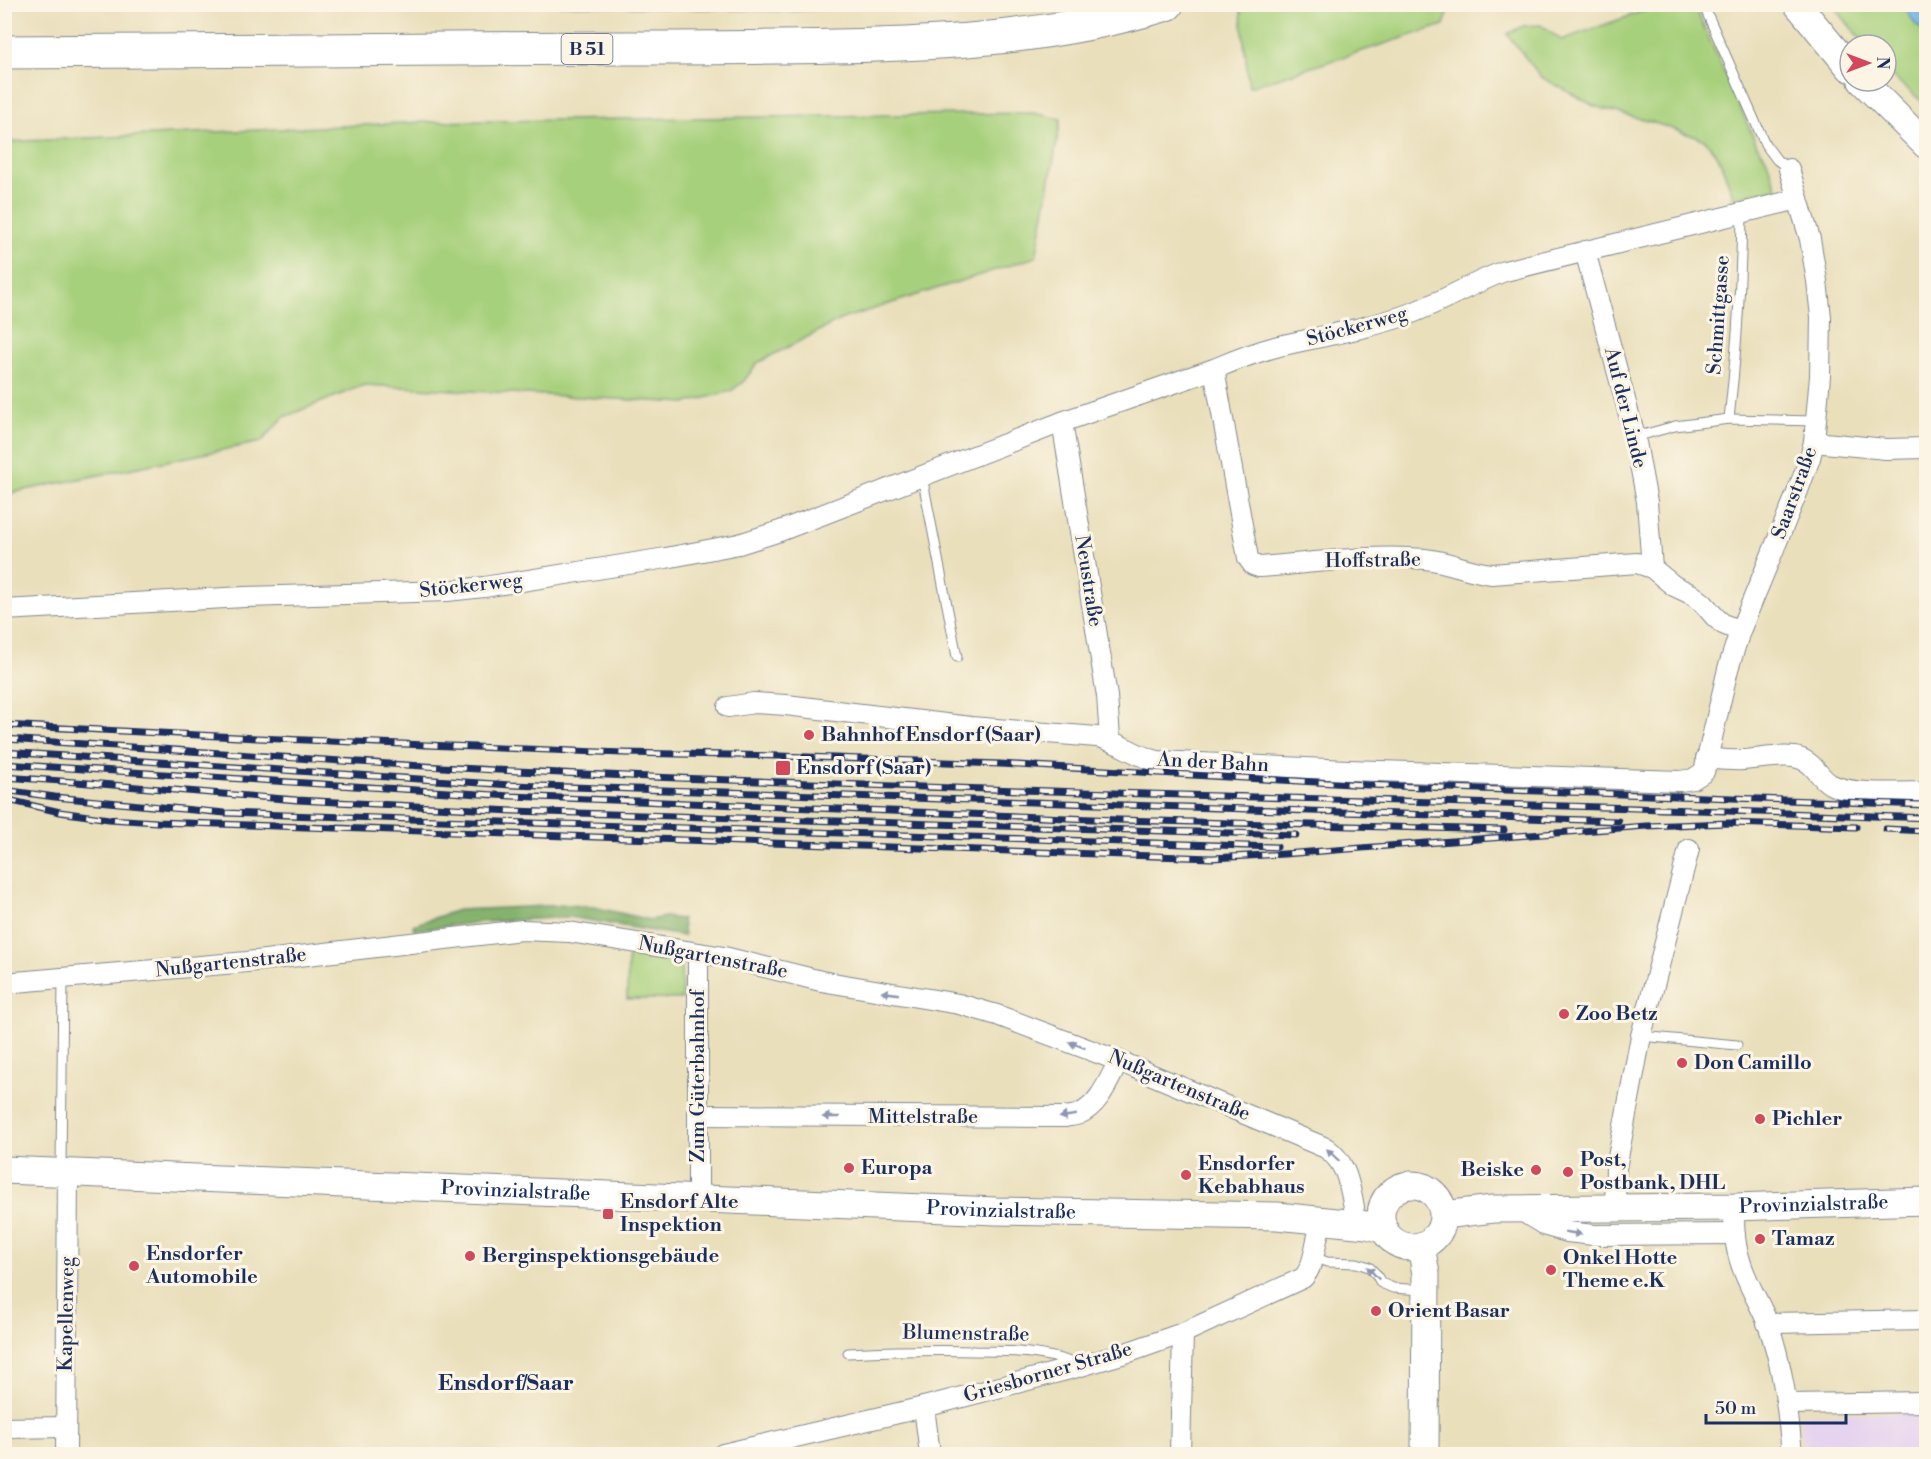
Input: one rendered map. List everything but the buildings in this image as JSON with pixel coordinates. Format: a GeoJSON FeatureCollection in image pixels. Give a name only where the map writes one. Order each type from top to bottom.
{"type":"FeatureCollection","features":[{"type":"Feature","properties":{"kind":"highway","name":"B 51"},"geometry":{"type":"LineString","coordinates":[[4,52],[917,45],[987,40],[1046,32],[1110,20],[1167,4]]}},
{"type":"Feature","properties":{"kind":"main road"},"geometry":{"type":"LineString","coordinates":[[1800,9],[1838,54]]}},
{"type":"Feature","properties":{"kind":"main road"},"geometry":{"type":"LineString","coordinates":[[1874,93],[1926,146]]}},
{"type":"Feature","properties":{"kind":"main road","name":"Provinzialstraße"},"geometry":{"type":"LineString","coordinates":[[4,1170],[996,1211],[1277,1216],[1367,1224],[1384,1229]]}},
{"type":"Feature","properties":{"kind":"main road"},"geometry":{"type":"LineString","coordinates":[[1409,1184],[1420,1185],[1437,1196],[1444,1215],[1443,1225],[1431,1242],[1421,1246],[1403,1246],[1395,1242],[1384,1229],[1381,1210],[1384,1201],[1391,1193],[1409,1184]]}},
{"type":"Feature","properties":{"kind":"main road","name":"Provinzialstraße"},"geometry":{"type":"LineString","coordinates":[[1277,1216],[1384,1201]]}},
{"type":"Feature","properties":{"kind":"main road","name":"Provinzialstraße"},"geometry":{"type":"LineString","coordinates":[[1444,1215],[1493,1209],[1734,1207],[1926,1201]]}},
{"type":"Feature","properties":{"kind":"main road"},"geometry":{"type":"LineString","coordinates":[[1421,1246],[1426,1274],[1425,1455]]}},
{"type":"Feature","properties":{"kind":"street","name":"Saarstraße"},"geometry":{"type":"LineString","coordinates":[[1705,765],[1728,669],[1740,631],[1797,493],[1814,442],[1820,376],[1821,317],[1810,239],[1789,169]]}},
{"type":"Feature","properties":{"kind":"street","name":"Stöckerweg"},"geometry":{"type":"LineString","coordinates":[[4,610],[244,597],[412,593],[484,588],[739,544],[780,531],[1062,423],[1249,355],[1278,346],[1379,324],[1410,314],[1480,280],[1505,271],[1798,199]]}},
{"type":"Feature","properties":{"kind":"street","name":"Auf der Linde"},"geometry":{"type":"LineString","coordinates":[[1585,251],[1635,437],[1647,502],[1652,568]]}},
{"type":"Feature","properties":{"kind":"street","name":"Hoffstraße"},"geometry":{"type":"LineString","coordinates":[[1214,369],[1248,558],[1253,565],[1259,567],[1388,557],[1428,559],[1492,574],[1637,563],[1652,568]]}},
{"type":"Feature","properties":{"kind":"street","name":"Neustraße"},"geometry":{"type":"LineString","coordinates":[[1062,423],[1107,696],[1110,739]]}},
{"type":"Feature","properties":{"kind":"street"},"geometry":{"type":"LineString","coordinates":[[1814,442],[1886,449],[1926,448]]}},
{"type":"Feature","properties":{"kind":"street"},"geometry":{"type":"LineString","coordinates":[[1652,568],[1674,586],[1703,603],[1723,624],[1740,631]]}},
{"type":"Feature","properties":{"kind":"street","name":"An der Bahn"},"geometry":{"type":"LineString","coordinates":[[728,707],[754,703],[786,705],[971,727],[1110,739],[1140,756],[1158,761],[1680,781],[1693,779],[1705,765]]}},
{"type":"Feature","properties":{"kind":"street"},"geometry":{"type":"LineString","coordinates":[[1705,765],[1793,757],[1805,760],[1828,783],[1842,788],[1861,791],[1926,792]]}},
{"type":"Feature","properties":{"kind":"street"},"geometry":{"type":"LineString","coordinates":[[1615,1208],[1616,1168],[1641,1036],[1689,849]]}},
{"type":"Feature","properties":{"kind":"street","name":"Nußgartenstraße"},"geometry":{"type":"LineString","coordinates":[[4,983],[247,962],[522,930],[569,932],[724,957],[821,981],[959,1004],[997,1015],[1119,1061],[1326,1148],[1335,1155],[1346,1171],[1354,1207]]}},
{"type":"Feature","properties":{"kind":"street","name":"Zum Güterbahnhof"},"geometry":{"type":"LineString","coordinates":[[698,953],[698,1198]]}},
{"type":"Feature","properties":{"kind":"street","name":"Mittelstraße"},"geometry":{"type":"LineString","coordinates":[[699,1115],[1065,1118],[1079,1114],[1092,1105],[1104,1090],[1119,1061]]}},
{"type":"Feature","properties":{"kind":"street","name":"Kapellenweg"},"geometry":{"type":"LineString","coordinates":[[64,1173],[66,1455]]}},
{"type":"Feature","properties":{"kind":"street"},"geometry":{"type":"LineString","coordinates":[[1734,1207],[1738,1256],[1767,1323],[1779,1364],[1788,1404],[1792,1455]]}},
{"type":"Feature","properties":{"kind":"street","name":"Provinzialstraße"},"geometry":{"type":"LineString","coordinates":[[1520,1210],[1546,1226],[1594,1236],[1735,1234]]}},
{"type":"Feature","properties":{"kind":"street"},"geometry":{"type":"LineString","coordinates":[[1312,1260],[1317,1231],[1323,1220]]}},
{"type":"Feature","properties":{"kind":"street","name":"Griesborner Straße"},"geometry":{"type":"LineString","coordinates":[[723,1455],[924,1407],[1081,1366],[1183,1333],[1293,1284],[1310,1271],[1312,1260]]}},
{"type":"Feature","properties":{"kind":"street"},"geometry":{"type":"LineString","coordinates":[[1767,1323],[1926,1320]]}},
{"type":"Feature","properties":{"kind":"street"},"geometry":{"type":"LineString","coordinates":[[1180,1455],[1183,1333]]}},
{"type":"Feature","properties":{"kind":"street"},"geometry":{"type":"LineString","coordinates":[[1788,1404],[1926,1402]]}},
{"type":"Feature","properties":{"kind":"street"},"geometry":{"type":"LineString","coordinates":[[924,1407],[930,1455]]}},
{"type":"Feature","properties":{"kind":"street"},"geometry":{"type":"LineString","coordinates":[[4,1428],[66,1427]]}},
{"type":"Feature","properties":{"kind":"lane"},"geometry":{"type":"LineString","coordinates":[[1703,4],[1765,144],[1777,160],[1789,169]]}},
{"type":"Feature","properties":{"kind":"lane","name":"Schmittgasse"},"geometry":{"type":"LineString","coordinates":[[1729,419],[1738,334],[1742,214]]}},
{"type":"Feature","properties":{"kind":"lane"},"geometry":{"type":"LineString","coordinates":[[1635,437],[1675,426],[1729,419],[1816,422]]}},
{"type":"Feature","properties":{"kind":"lane"},"geometry":{"type":"LineString","coordinates":[[922,476],[957,657]]}},
{"type":"Feature","properties":{"kind":"lane"},"geometry":{"type":"LineString","coordinates":[[63,979],[64,1173]]}},
{"type":"Feature","properties":{"kind":"lane"},"geometry":{"type":"LineString","coordinates":[[1641,1036],[1737,1045]]}},
{"type":"Feature","properties":{"kind":"lane"},"geometry":{"type":"LineString","coordinates":[[1312,1260],[1357,1263],[1369,1267],[1381,1283],[1393,1288],[1425,1290]]}},
{"type":"Feature","properties":{"kind":"lane","name":"Blumenstraße"},"geometry":{"type":"LineString","coordinates":[[849,1353],[921,1350],[1038,1353],[1059,1357],[1081,1366]]}},
{"type":"Feature","properties":{"kind":"shaded area"},"geometry":{"type":"Polygon","coordinates":[[[1926,1412],[1926,1454],[1804,1454],[1800,1414],[1926,1412]]]}},
{"type":"Feature","properties":{"kind":"green space"},"geometry":{"type":"Polygon","coordinates":[[[888,4],[793,11],[555,5],[888,4]]]}},
{"type":"Feature","properties":{"kind":"green space"},"geometry":{"type":"Polygon","coordinates":[[[1240,4],[1451,5],[1444,25],[1249,87],[1240,4]]]}},
{"type":"Feature","properties":{"kind":"green space"},"geometry":{"type":"Polygon","coordinates":[[[1661,5],[1694,5],[1757,145],[1766,158],[1777,188],[1734,198],[1719,158],[1705,140],[1594,106],[1541,77],[1507,34],[1523,26],[1541,25],[1561,40],[1661,5]]]}},
{"type":"Feature","properties":{"kind":"green space"},"geometry":{"type":"Polygon","coordinates":[[[1833,5],[1903,5],[1916,25],[1926,32],[1926,105],[1898,81],[1898,33],[1855,33],[1833,5]]]}},
{"type":"Feature","properties":{"kind":"green space"},"geometry":{"type":"Polygon","coordinates":[[[1033,113],[1061,119],[1036,257],[842,319],[757,363],[744,381],[731,391],[687,403],[364,385],[284,417],[261,442],[5,494],[5,142],[425,122],[1033,113]]]}},
{"type":"Feature","properties":{"kind":"green space"},"geometry":{"type":"Polygon","coordinates":[[[569,905],[594,907],[650,920],[665,917],[682,919],[684,936],[569,917],[483,922],[414,930],[413,925],[458,910],[569,905]]]}},
{"type":"Feature","properties":{"kind":"green space"},"geometry":{"type":"Polygon","coordinates":[[[628,954],[676,962],[681,966],[682,999],[627,999],[628,954]]]}},
{"type":"Feature","properties":{"kind":"water"},"geometry":{"type":"Polygon","coordinates":[[[1903,5],[1926,5],[1926,32],[1916,25],[1903,5]]]}},
{"type":"Feature","properties":{"kind":"railway"},"geometry":{"type":"LineString","coordinates":[[4,725],[623,753],[1000,764],[1368,785],[1926,805]]}},
{"type":"Feature","properties":{"kind":"railway"},"geometry":{"type":"LineString","coordinates":[[4,739],[452,768],[692,779],[1926,818]]}},
{"type":"Feature","properties":{"kind":"railway"},"geometry":{"type":"LineString","coordinates":[[4,752],[511,785],[1618,821]]}},
{"type":"Feature","properties":{"kind":"railway"},"geometry":{"type":"LineString","coordinates":[[4,764],[511,796],[1119,820],[1504,830]]}},
{"type":"Feature","properties":{"kind":"railway"},"geometry":{"type":"LineString","coordinates":[[4,777],[297,800],[513,811],[1296,835]]}},
{"type":"Feature","properties":{"kind":"railway"},"geometry":{"type":"LineString","coordinates":[[4,790],[225,813],[1277,847]]}},
{"type":"Feature","properties":{"kind":"railway"},"geometry":{"type":"LineString","coordinates":[[4,799],[60,812],[109,819],[157,822],[1212,858],[1646,826],[1729,823],[1856,827]]}},
{"type":"Feature","properties":{"kind":"railway"},"geometry":{"type":"LineString","coordinates":[[1886,829],[1926,831]]}},
{"type":"Feature","properties":{"kind":"place","name":"Bahnhof Ensdorf (Saar)"},"geometry":{"type":"Point","coordinates":[809,735]}},
{"type":"Feature","properties":{"kind":"place","name":"Ensdorf (Saar)"},"geometry":{"type":"Point","coordinates":[783,768]}},
{"type":"Feature","properties":{"kind":"place","name":"Zoo Betz"},"geometry":{"type":"Point","coordinates":[1564,1014]}},
{"type":"Feature","properties":{"kind":"place","name":"Don Camillo"},"geometry":{"type":"Point","coordinates":[1682,1063]}},
{"type":"Feature","properties":{"kind":"place","name":"Pichler"},"geometry":{"type":"Point","coordinates":[1760,1119]}},
{"type":"Feature","properties":{"kind":"place","name":"Europa"},"geometry":{"type":"Point","coordinates":[849,1168]}},
{"type":"Feature","properties":{"kind":"place","name":"Beiske"},"geometry":{"type":"Point","coordinates":[1536,1170]}},
{"type":"Feature","properties":{"kind":"place","name":"Post, Postbank, DHL"},"geometry":{"type":"Point","coordinates":[1568,1172]}},
{"type":"Feature","properties":{"kind":"place","name":"Ensdorfer Kebabhaus"},"geometry":{"type":"Point","coordinates":[1186,1175]}},
{"type":"Feature","properties":{"kind":"place","name":"Ensdorf Alte Inspektion"},"geometry":{"type":"Point","coordinates":[608,1214]}},
{"type":"Feature","properties":{"kind":"place","name":"Tamaz"},"geometry":{"type":"Point","coordinates":[1760,1239]}},
{"type":"Feature","properties":{"kind":"place","name":"Berginspektionsgebäude"},"geometry":{"type":"Point","coordinates":[470,1256]}},
{"type":"Feature","properties":{"kind":"place","name":"Ensdorfer Automobile"},"geometry":{"type":"Point","coordinates":[134,1266]}},
{"type":"Feature","properties":{"kind":"place","name":"Onkel Hotte Theme e.K"},"geometry":{"type":"Point","coordinates":[1551,1270]}},
{"type":"Feature","properties":{"kind":"place","name":"Orient Basar"},"geometry":{"type":"Point","coordinates":[1376,1311]}},
{"type":"Feature","properties":{"kind":"district","name":"Ensdorf/Saar"},"geometry":{"type":"Point","coordinates":[506,1383]}}]}
